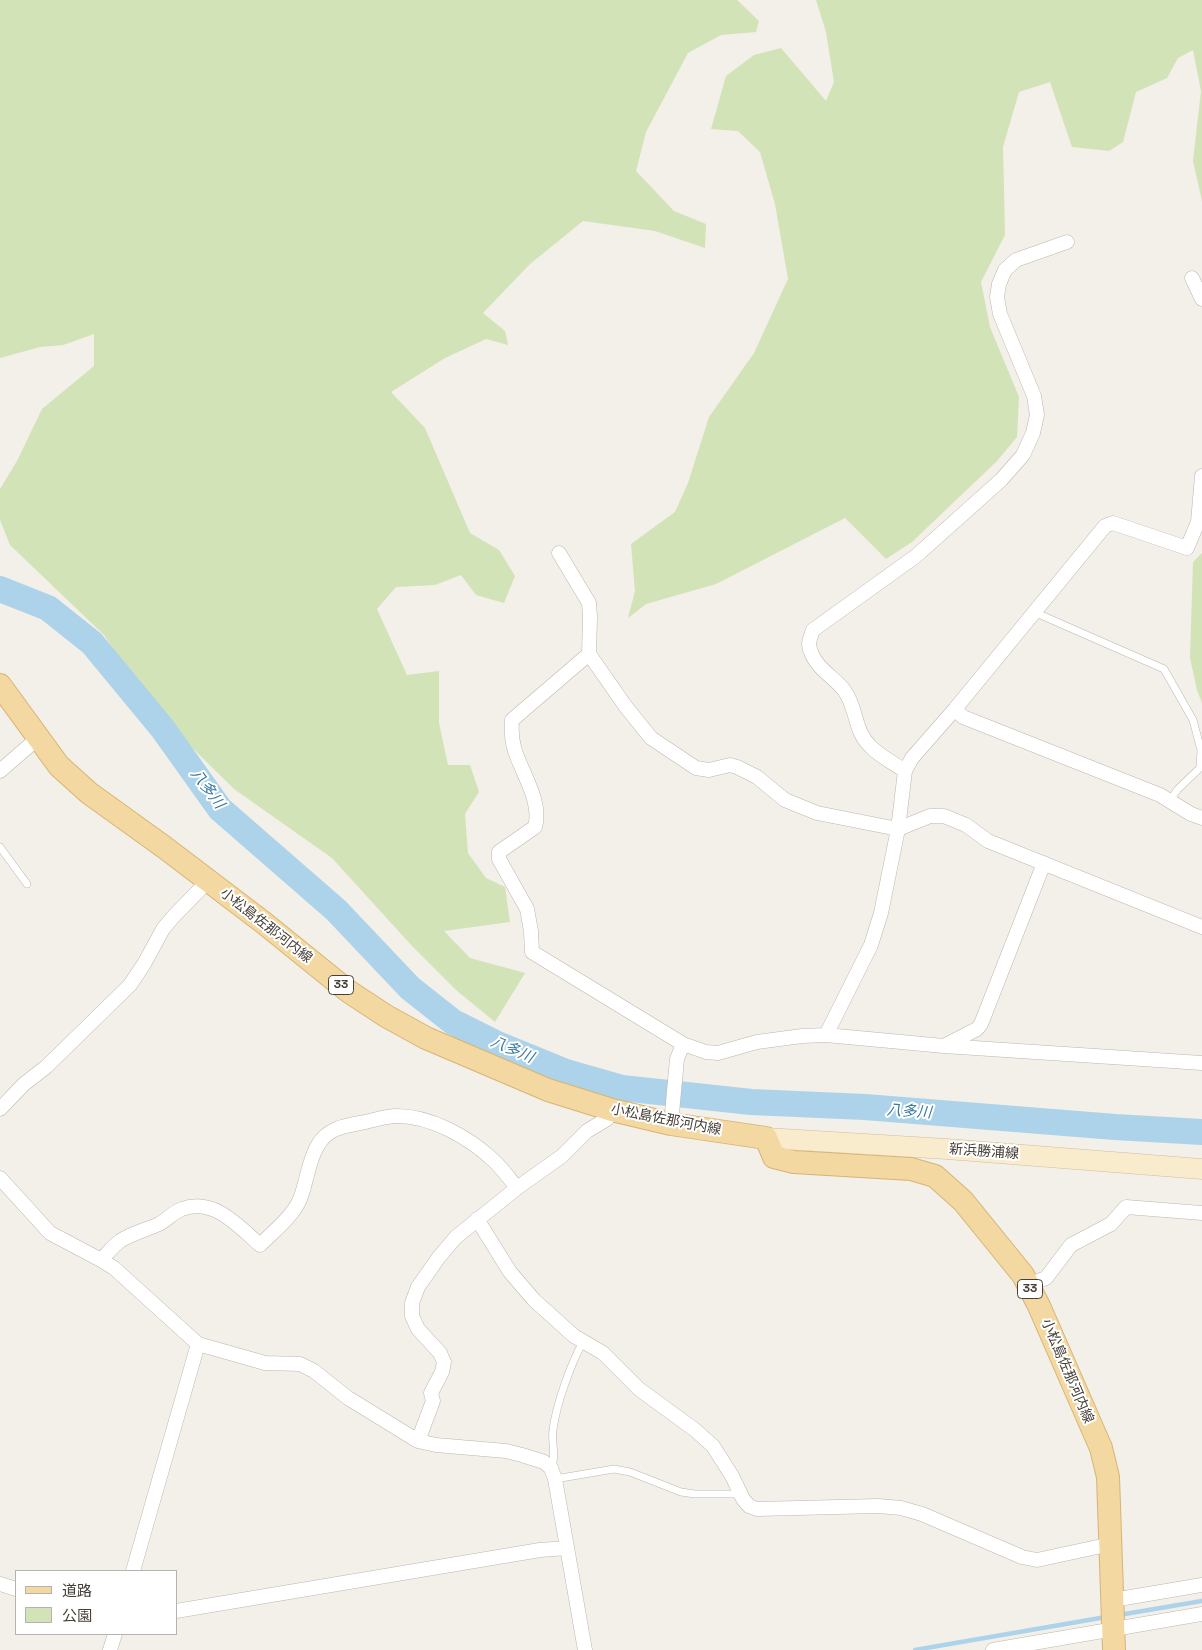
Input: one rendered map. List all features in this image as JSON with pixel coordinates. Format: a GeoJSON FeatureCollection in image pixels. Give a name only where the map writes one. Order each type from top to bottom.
{"type":"FeatureCollection","features":[{"type":"Feature","properties":{"kind":"main road","name":"小松島佐那河内線"},"geometry":{"type":"LineString","coordinates":[[0,685],[59,766],[89,793],[208,881],[348,991],[386,1016],[426,1038],[548,1090],[612,1110],[672,1119],[766,1138],[774,1157],[780,1160],[911,1169],[935,1176],[963,1201],[1023,1275],[1043,1314],[1100,1448],[1108,1477],[1113,1622]]}},
{"type":"Feature","properties":{"kind":"main road","name":"新浜勝浦線"},"geometry":{"type":"LineString","coordinates":[[766,1138],[947,1149],[1202,1169]]}},
{"type":"Feature","properties":{"kind":"street"},"geometry":{"type":"LineString","coordinates":[[905,771],[870,747],[862,737],[852,703],[844,690],[818,665],[811,654],[808,642],[813,630],[916,556],[1001,480],[1023,455],[1033,433],[1037,415],[1034,396],[1000,314],[997,297],[999,284],[1005,270],[1016,260],[1067,242]]}},
{"type":"Feature","properties":{"kind":"street"},"geometry":{"type":"LineString","coordinates":[[1192,278],[1202,299]]}},
{"type":"Feature","properties":{"kind":"street"},"geometry":{"type":"LineString","coordinates":[[826,1035],[871,945],[881,913],[898,829],[905,771],[912,758],[955,710],[1105,526],[1114,523],[1187,548],[1198,522],[1202,476]]}},
{"type":"Feature","properties":{"kind":"street"},"geometry":{"type":"LineString","coordinates":[[559,553],[589,603],[588,654],[651,738],[696,768],[709,770],[730,765],[738,767],[758,777],[784,800],[796,806],[817,813],[898,829],[930,816],[944,816],[966,825],[988,841],[1202,927]]}},
{"type":"Feature","properties":{"kind":"street"},"geometry":{"type":"LineString","coordinates":[[588,654],[512,720],[511,731],[514,750],[532,795],[538,818],[535,827],[499,852],[499,859],[528,909],[532,952],[683,1044],[706,1052],[718,1053],[758,1042],[826,1035],[944,1046],[1202,1063]]}},
{"type":"Feature","properties":{"kind":"street"},"geometry":{"type":"LineString","coordinates":[[955,710],[963,717],[1170,800],[1191,814],[1202,818]]}},
{"type":"Feature","properties":{"kind":"street"},"geometry":{"type":"LineString","coordinates":[[0,771],[38,738]]}},
{"type":"Feature","properties":{"kind":"street"},"geometry":{"type":"LineString","coordinates":[[944,1046],[977,1029],[981,1024],[1044,863]]}},
{"type":"Feature","properties":{"kind":"street"},"geometry":{"type":"LineString","coordinates":[[0,1109],[24,1084],[46,1067],[130,985],[168,923],[208,881]]}},
{"type":"Feature","properties":{"kind":"street"},"geometry":{"type":"LineString","coordinates":[[672,1119],[677,1059],[683,1044]]}},
{"type":"Feature","properties":{"kind":"street"},"geometry":{"type":"LineString","coordinates":[[418,1441],[434,1401],[431,1393],[442,1372],[444,1362],[440,1353],[418,1329],[412,1316],[412,1303],[418,1287],[456,1237],[517,1188],[562,1156],[587,1131],[607,1119],[612,1110]]}},
{"type":"Feature","properties":{"kind":"street"},"geometry":{"type":"LineString","coordinates":[[101,1260],[119,1242],[134,1233],[160,1223],[179,1210],[193,1205],[209,1207],[223,1213],[260,1245],[300,1201],[315,1151],[318,1144],[327,1134],[339,1127],[396,1116],[421,1118],[469,1141],[493,1160],[517,1188]]}},
{"type":"Feature","properties":{"kind":"street"},"geometry":{"type":"LineString","coordinates":[[0,1178],[50,1233],[114,1268],[198,1344],[265,1363],[300,1364],[314,1371],[348,1398],[418,1441],[436,1446],[506,1451],[544,1462],[553,1473],[585,1650]]}},
{"type":"Feature","properties":{"kind":"street"},"geometry":{"type":"LineString","coordinates":[[1028,1285],[1046,1278],[1071,1245],[1111,1224],[1126,1207],[1202,1213]]}},
{"type":"Feature","properties":{"kind":"street"},"geometry":{"type":"LineString","coordinates":[[477,1219],[510,1272],[534,1300],[574,1336],[603,1353],[639,1389],[695,1430],[712,1446],[749,1506],[756,1509],[878,1506],[900,1508],[922,1514],[1022,1557],[1037,1560],[1111,1544]]}},
{"type":"Feature","properties":{"kind":"street"},"geometry":{"type":"LineString","coordinates":[[133,1570],[198,1344]]}},
{"type":"Feature","properties":{"kind":"street"},"geometry":{"type":"LineString","coordinates":[[178,1611],[540,1550],[567,1548]]}},
{"type":"Feature","properties":{"kind":"street"},"geometry":{"type":"LineString","coordinates":[[0,1584],[15,1589]]}},
{"type":"Feature","properties":{"kind":"street"},"geometry":{"type":"LineString","coordinates":[[1113,1622],[1202,1585]]}},
{"type":"Feature","properties":{"kind":"street"},"geometry":{"type":"LineString","coordinates":[[993,1650],[1113,1622],[1202,1614]]}},
{"type":"Feature","properties":{"kind":"street"},"geometry":{"type":"LineString","coordinates":[[110,1650],[115,1635]]}},
{"type":"Feature","properties":{"kind":"lane"},"geometry":{"type":"LineString","coordinates":[[1034,612],[1164,669],[1193,720],[1201,750],[1200,768],[1178,789],[1170,800]]}},
{"type":"Feature","properties":{"kind":"lane"},"geometry":{"type":"LineString","coordinates":[[0,848],[27,884]]}},
{"type":"Feature","properties":{"kind":"lane"},"geometry":{"type":"LineString","coordinates":[[583,1342],[557,1409],[552,1432],[553,1473],[614,1468],[630,1472],[681,1492],[695,1494],[736,1494],[740,1492]]}},
{"type":"Feature","properties":{"kind":"green space"},"geometry":{"type":"Polygon","coordinates":[[[0,0],[737,0],[759,21],[756,32],[721,35],[688,53],[646,132],[636,171],[674,211],[706,224],[705,248],[655,231],[583,221],[530,264],[483,313],[505,331],[508,345],[486,339],[445,358],[391,392],[425,428],[470,533],[499,550],[515,576],[504,603],[476,595],[461,575],[435,585],[396,587],[377,609],[407,675],[439,671],[439,723],[448,765],[470,765],[479,792],[465,814],[468,853],[486,878],[505,887],[510,922],[444,931],[470,958],[525,973],[495,1022],[456,990],[412,946],[332,858],[234,789],[152,708],[104,635],[10,545],[0,520],[0,489],[17,461],[42,409],[94,366],[94,334],[63,345],[40,347],[0,358],[0,0]]]}},
{"type":"Feature","properties":{"kind":"green space"},"geometry":{"type":"Polygon","coordinates":[[[816,0],[1202,0],[1202,201],[1193,161],[1201,91],[1193,50],[1178,58],[1167,78],[1136,92],[1123,142],[1109,151],[1072,147],[1050,82],[1019,92],[1003,147],[1005,235],[981,282],[990,327],[1019,397],[1017,437],[997,461],[912,542],[886,559],[845,518],[716,584],[646,604],[628,618],[635,591],[631,544],[675,512],[688,483],[709,417],[754,353],[788,279],[775,204],[760,152],[738,131],[711,129],[726,76],[754,55],[781,48],[826,101],[834,82],[826,32],[816,0]]]}},
{"type":"Feature","properties":{"kind":"green space"},"geometry":{"type":"Polygon","coordinates":[[[1202,553],[1202,703],[1190,658],[1193,562],[1202,553]]]}},
{"type":"Feature","properties":{"kind":"waterway","name":"八多川"},"geometry":{"type":"LineString","coordinates":[[0,589],[48,608],[92,643],[163,729],[220,809],[336,910],[410,988],[453,1022],[495,1043],[566,1072],[622,1088],[751,1102],[865,1107],[1202,1132]]}},
{"type":"Feature","properties":{"kind":"waterway"},"geometry":{"type":"LineString","coordinates":[[1119,1615],[1202,1601]]}},
{"type":"Feature","properties":{"kind":"waterway"},"geometry":{"type":"LineString","coordinates":[[915,1650],[1106,1617]]}}]}
